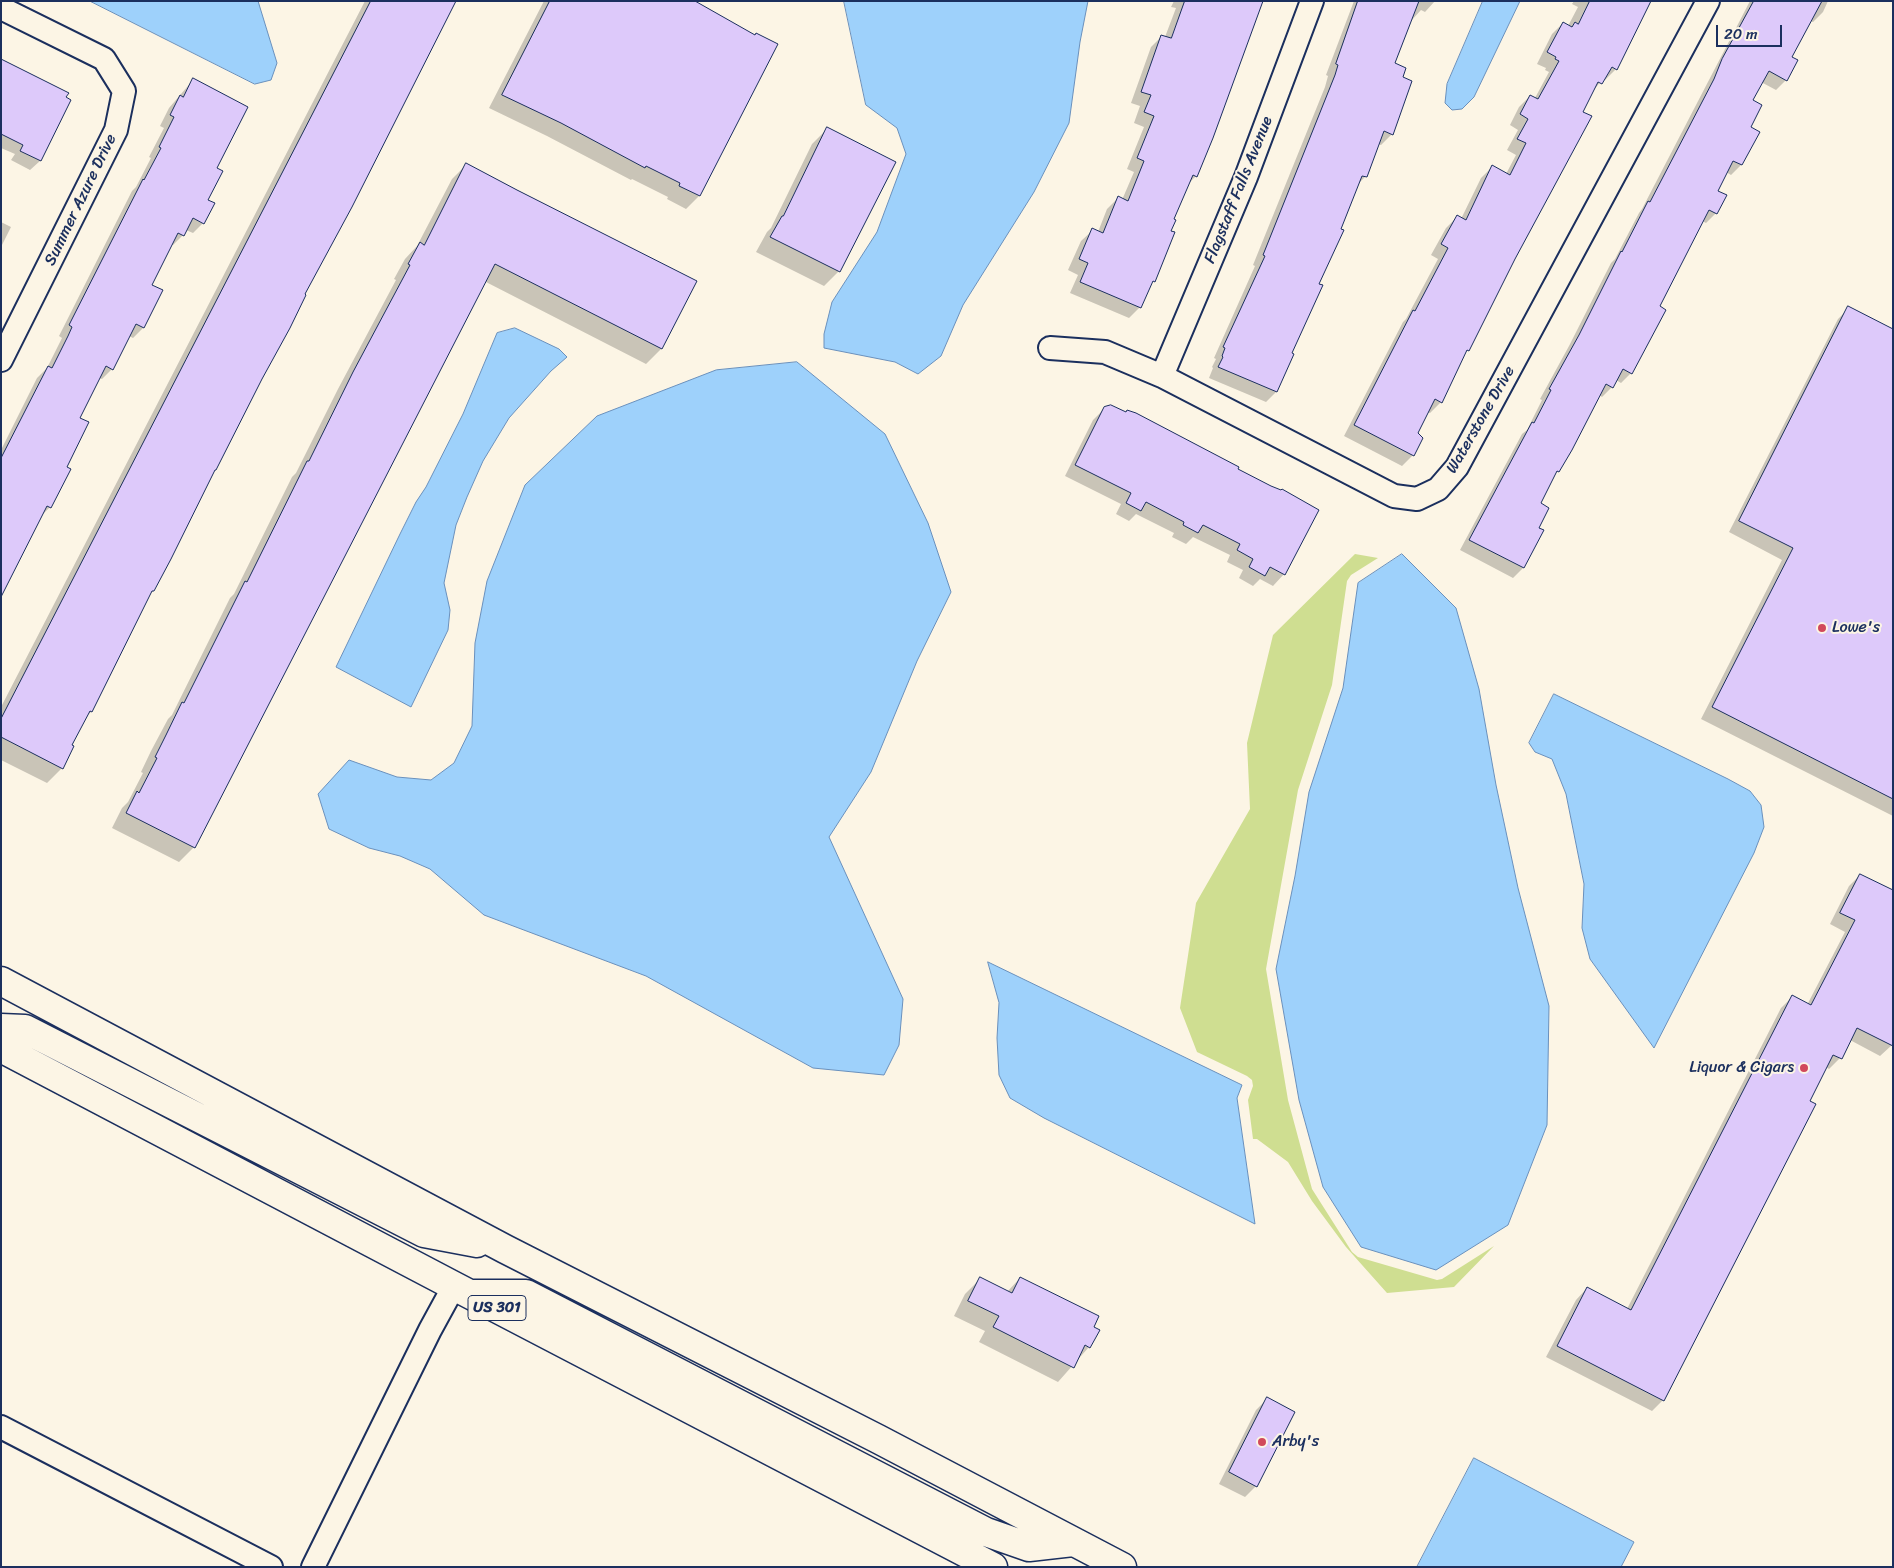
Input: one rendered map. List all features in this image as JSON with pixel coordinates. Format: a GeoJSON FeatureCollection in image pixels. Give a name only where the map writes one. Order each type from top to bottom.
{"type":"FeatureCollection","features":[{"type":"Feature","properties":{"kind":"main road"},"geometry":{"type":"LineString","coordinates":[[1,981],[505,1249],[1122,1567]]}},
{"type":"Feature","properties":{"kind":"main road"},"geometry":{"type":"LineString","coordinates":[[1,1028],[25,1030],[424,1232],[505,1249]]}},
{"type":"Feature","properties":{"kind":"main road","name":"US 301"},"geometry":{"type":"LineString","coordinates":[[1,1048],[993,1567]]}},
{"type":"Feature","properties":{"kind":"main road"},"geometry":{"type":"LineString","coordinates":[[462,1290],[526,1294],[986,1532],[1029,1547],[1073,1542]]}},
{"type":"Feature","properties":{"kind":"street","name":"Flagstaff Falls Avenue"},"geometry":{"type":"LineString","coordinates":[[1162,376],[1246,177],[1312,1]]}},
{"type":"Feature","properties":{"kind":"street","name":"Waterstone Drive"},"geometry":{"type":"LineString","coordinates":[[1050,348],[1105,352],[1162,376],[1394,496],[1417,499],[1438,489],[1457,467],[1708,1]]}},
{"type":"Feature","properties":{"kind":"street","name":"Summer Azure Drive"},"geometry":{"type":"LineString","coordinates":[[1,8],[104,59],[124,91],[116,130],[3,352]]}},
{"type":"Feature","properties":{"kind":"street"},"geometry":{"type":"LineString","coordinates":[[313,1567],[430,1330],[462,1290]]}},
{"type":"Feature","properties":{"kind":"street"},"geometry":{"type":"LineString","coordinates":[[1,1427],[271,1567]]}},
{"type":"Feature","properties":{"kind":"green space"},"geometry":{"type":"Polygon","coordinates":[[[1355,554],[1378,558],[1351,575],[1347,581],[1332,685],[1298,790],[1266,969],[1288,1100],[1312,1189],[1352,1252],[1358,1257],[1437,1280],[1442,1279],[1494,1246],[1454,1287],[1387,1293],[1346,1247],[1312,1201],[1288,1162],[1257,1139],[1253,1139],[1248,1100],[1253,1086],[1252,1080],[1197,1052],[1180,1008],[1196,903],[1250,809],[1247,743],[1273,635],[1355,554]]]}},
{"type":"Feature","properties":{"kind":"water"},"geometry":{"type":"Polygon","coordinates":[[[90,1],[258,1],[277,63],[271,80],[255,84],[90,1]]]}},
{"type":"Feature","properties":{"kind":"water"},"geometry":{"type":"Polygon","coordinates":[[[844,1],[1088,1],[1080,42],[1069,123],[1034,192],[963,305],[941,356],[918,374],[895,362],[824,348],[824,334],[832,302],[877,232],[906,154],[897,128],[866,105],[844,1]]]}},
{"type":"Feature","properties":{"kind":"water"},"geometry":{"type":"Polygon","coordinates":[[[1483,1],[1520,1],[1474,97],[1462,109],[1452,110],[1445,103],[1447,84],[1483,1]]]}},
{"type":"Feature","properties":{"kind":"water"},"geometry":{"type":"Polygon","coordinates":[[[515,328],[559,349],[567,357],[551,371],[509,418],[483,461],[456,525],[444,583],[450,610],[448,630],[411,707],[336,667],[416,502],[426,487],[463,414],[497,333],[515,328]]]}},
{"type":"Feature","properties":{"kind":"water"},"geometry":{"type":"Polygon","coordinates":[[[797,362],[885,434],[928,523],[951,592],[917,661],[871,772],[829,837],[903,999],[899,1045],[884,1075],[813,1068],[646,976],[484,915],[430,869],[400,856],[369,848],[329,829],[318,794],[349,760],[397,777],[431,780],[454,763],[472,726],[475,643],[487,581],[525,485],[597,416],[716,370],[797,362]]]}},
{"type":"Feature","properties":{"kind":"water"},"geometry":{"type":"Polygon","coordinates":[[[1402,554],[1456,608],[1479,689],[1496,785],[1518,888],[1549,1006],[1547,1125],[1508,1225],[1436,1270],[1361,1247],[1323,1187],[1299,1100],[1276,969],[1295,876],[1309,792],[1343,688],[1358,583],[1402,554]]]}},
{"type":"Feature","properties":{"kind":"water"},"geometry":{"type":"Polygon","coordinates":[[[1554,694],[1728,779],[1750,791],[1761,805],[1764,827],[1754,853],[1654,1048],[1590,959],[1582,928],[1584,884],[1566,794],[1552,759],[1535,752],[1529,743],[1554,694]]]}},
{"type":"Feature","properties":{"kind":"water"},"geometry":{"type":"Polygon","coordinates":[[[988,962],[1242,1085],[1237,1098],[1255,1224],[1044,1118],[1010,1098],[999,1075],[997,1038],[999,1003],[988,962]]]}},
{"type":"Feature","properties":{"kind":"water"},"geometry":{"type":"Polygon","coordinates":[[[1474,1458],[1634,1542],[1621,1567],[1417,1567],[1474,1458]]]}},
{"type":"Feature","properties":{"kind":"building"},"geometry":{"type":"Polygon","coordinates":[[[371,1],[456,1],[171,559],[154,591],[152,591],[92,712],[90,711],[72,745],[74,746],[63,769],[1,737],[1,719],[371,1]]]}},
{"type":"Feature","properties":{"kind":"building"},"geometry":{"type":"Polygon","coordinates":[[[550,1],[695,1],[755,35],[756,33],[778,44],[700,196],[679,186],[680,183],[646,166],[645,168],[561,123],[502,95],[550,1]]]}},
{"type":"Feature","properties":{"kind":"building"},"geometry":{"type":"Polygon","coordinates":[[[1185,1],[1263,1],[1213,138],[1197,177],[1193,175],[1174,219],[1176,220],[1171,231],[1175,232],[1155,282],[1153,281],[1141,308],[1080,282],[1088,263],[1079,259],[1092,228],[1103,233],[1118,196],[1128,201],[1144,161],[1137,158],[1154,116],[1144,112],[1151,95],[1141,92],[1161,35],[1171,38],[1185,1]]]}},
{"type":"Feature","properties":{"kind":"building"},"geometry":{"type":"Polygon","coordinates":[[[1358,1],[1419,1],[1395,63],[1406,68],[1403,77],[1412,81],[1393,135],[1384,131],[1367,177],[1362,176],[1341,229],[1344,230],[1319,284],[1323,285],[1292,353],[1294,354],[1277,392],[1218,367],[1223,357],[1225,348],[1223,347],[1265,256],[1263,255],[1335,75],[1338,65],[1336,64],[1358,1]]]}},
{"type":"Feature","properties":{"kind":"building"},"geometry":{"type":"Polygon","coordinates":[[[1590,1],[1651,1],[1617,70],[1612,67],[1602,84],[1598,82],[1583,112],[1592,116],[1515,259],[1469,351],[1467,350],[1442,403],[1435,399],[1418,433],[1423,438],[1414,456],[1354,425],[1413,310],[1415,311],[1448,248],[1441,244],[1457,215],[1466,220],[1492,165],[1510,175],[1526,143],[1517,139],[1528,119],[1520,114],[1530,95],[1538,99],[1559,61],[1547,52],[1563,22],[1572,27],[1575,22],[1578,24],[1590,1]]]}},
{"type":"Feature","properties":{"kind":"building"},"geometry":{"type":"Polygon","coordinates":[[[1754,1],[1822,1],[1792,57],[1798,60],[1787,81],[1769,71],[1753,100],[1762,105],[1751,127],[1760,132],[1742,165],[1733,161],[1718,191],[1727,195],[1717,214],[1709,210],[1660,306],[1666,310],[1632,374],[1623,369],[1613,388],[1606,384],[1572,450],[1559,472],[1557,471],[1541,503],[1549,508],[1539,528],[1544,530],[1524,568],[1469,540],[1532,422],[1534,423],[1551,390],[1549,389],[1648,201],[1650,202],[1714,79],[1722,59],[1754,1]]]}},
{"type":"Feature","properties":{"kind":"building"},"geometry":{"type":"Polygon","coordinates":[[[1,59],[69,93],[66,97],[71,100],[41,161],[20,151],[23,145],[1,134],[1,59]]]}},
{"type":"Feature","properties":{"kind":"building"},"geometry":{"type":"Polygon","coordinates":[[[193,78],[248,107],[217,168],[223,171],[208,200],[215,203],[204,224],[193,218],[184,236],[178,233],[152,285],[163,290],[144,328],[136,324],[113,370],[106,366],[80,418],[89,422],[67,467],[71,469],[51,508],[47,506],[1,597],[1,458],[48,366],[52,368],[72,327],[69,325],[143,179],[161,148],[159,147],[174,117],[170,115],[180,95],[183,97],[193,78]]]}},
{"type":"Feature","properties":{"kind":"building"},"geometry":{"type":"Polygon","coordinates":[[[827,127],[896,162],[840,272],[770,237],[783,216],[827,127]]]}},
{"type":"Feature","properties":{"kind":"building"},"geometry":{"type":"Polygon","coordinates":[[[466,163],[697,281],[662,349],[495,264],[195,848],[126,813],[137,791],[139,793],[157,758],[155,757],[182,702],[184,703],[245,581],[247,582],[307,461],[309,461],[353,372],[410,265],[408,264],[420,242],[424,245],[466,163]]]}},
{"type":"Feature","properties":{"kind":"building","name":"Lowe's"},"geometry":{"type":"Polygon","coordinates":[[[1848,306],[1893,329],[1893,799],[1712,707],[1793,548],[1739,521],[1848,306]]]}},
{"type":"Feature","properties":{"kind":"building"},"geometry":{"type":"Polygon","coordinates":[[[1111,405],[1126,412],[1127,410],[1136,413],[1239,467],[1238,469],[1271,486],[1282,489],[1319,510],[1285,575],[1270,567],[1265,576],[1249,567],[1253,559],[1237,550],[1240,544],[1203,525],[1198,533],[1183,525],[1184,522],[1146,502],[1141,511],[1126,503],[1131,493],[1075,465],[1104,407],[1111,405]]]}},
{"type":"Feature","properties":{"kind":"building"},"geometry":{"type":"Polygon","coordinates":[[[1860,874],[1893,890],[1893,1046],[1857,1028],[1842,1059],[1833,1055],[1810,1101],[1816,1104],[1664,1401],[1557,1346],[1587,1287],[1631,1310],[1792,995],[1811,1005],[1855,920],[1840,913],[1860,874]]]}},
{"type":"Feature","properties":{"kind":"building"},"geometry":{"type":"Polygon","coordinates":[[[980,1277],[1012,1293],[1020,1277],[1099,1316],[1094,1327],[1100,1330],[1090,1348],[1085,1345],[1074,1368],[993,1327],[999,1316],[968,1301],[980,1277]]]}},
{"type":"Feature","properties":{"kind":"building","name":"Arby's"},"geometry":{"type":"Polygon","coordinates":[[[1267,1397],[1295,1412],[1257,1487],[1229,1472],[1267,1397]]]}},
{"type":"Feature","properties":{"kind":"place","name":"Lowe's"},"geometry":{"type":"Point","coordinates":[1822,628]}},
{"type":"Feature","properties":{"kind":"place","name":"Liquor & Cigars"},"geometry":{"type":"Point","coordinates":[1804,1068]}},
{"type":"Feature","properties":{"kind":"place","name":"Arby's"},"geometry":{"type":"Point","coordinates":[1262,1442]}}]}
